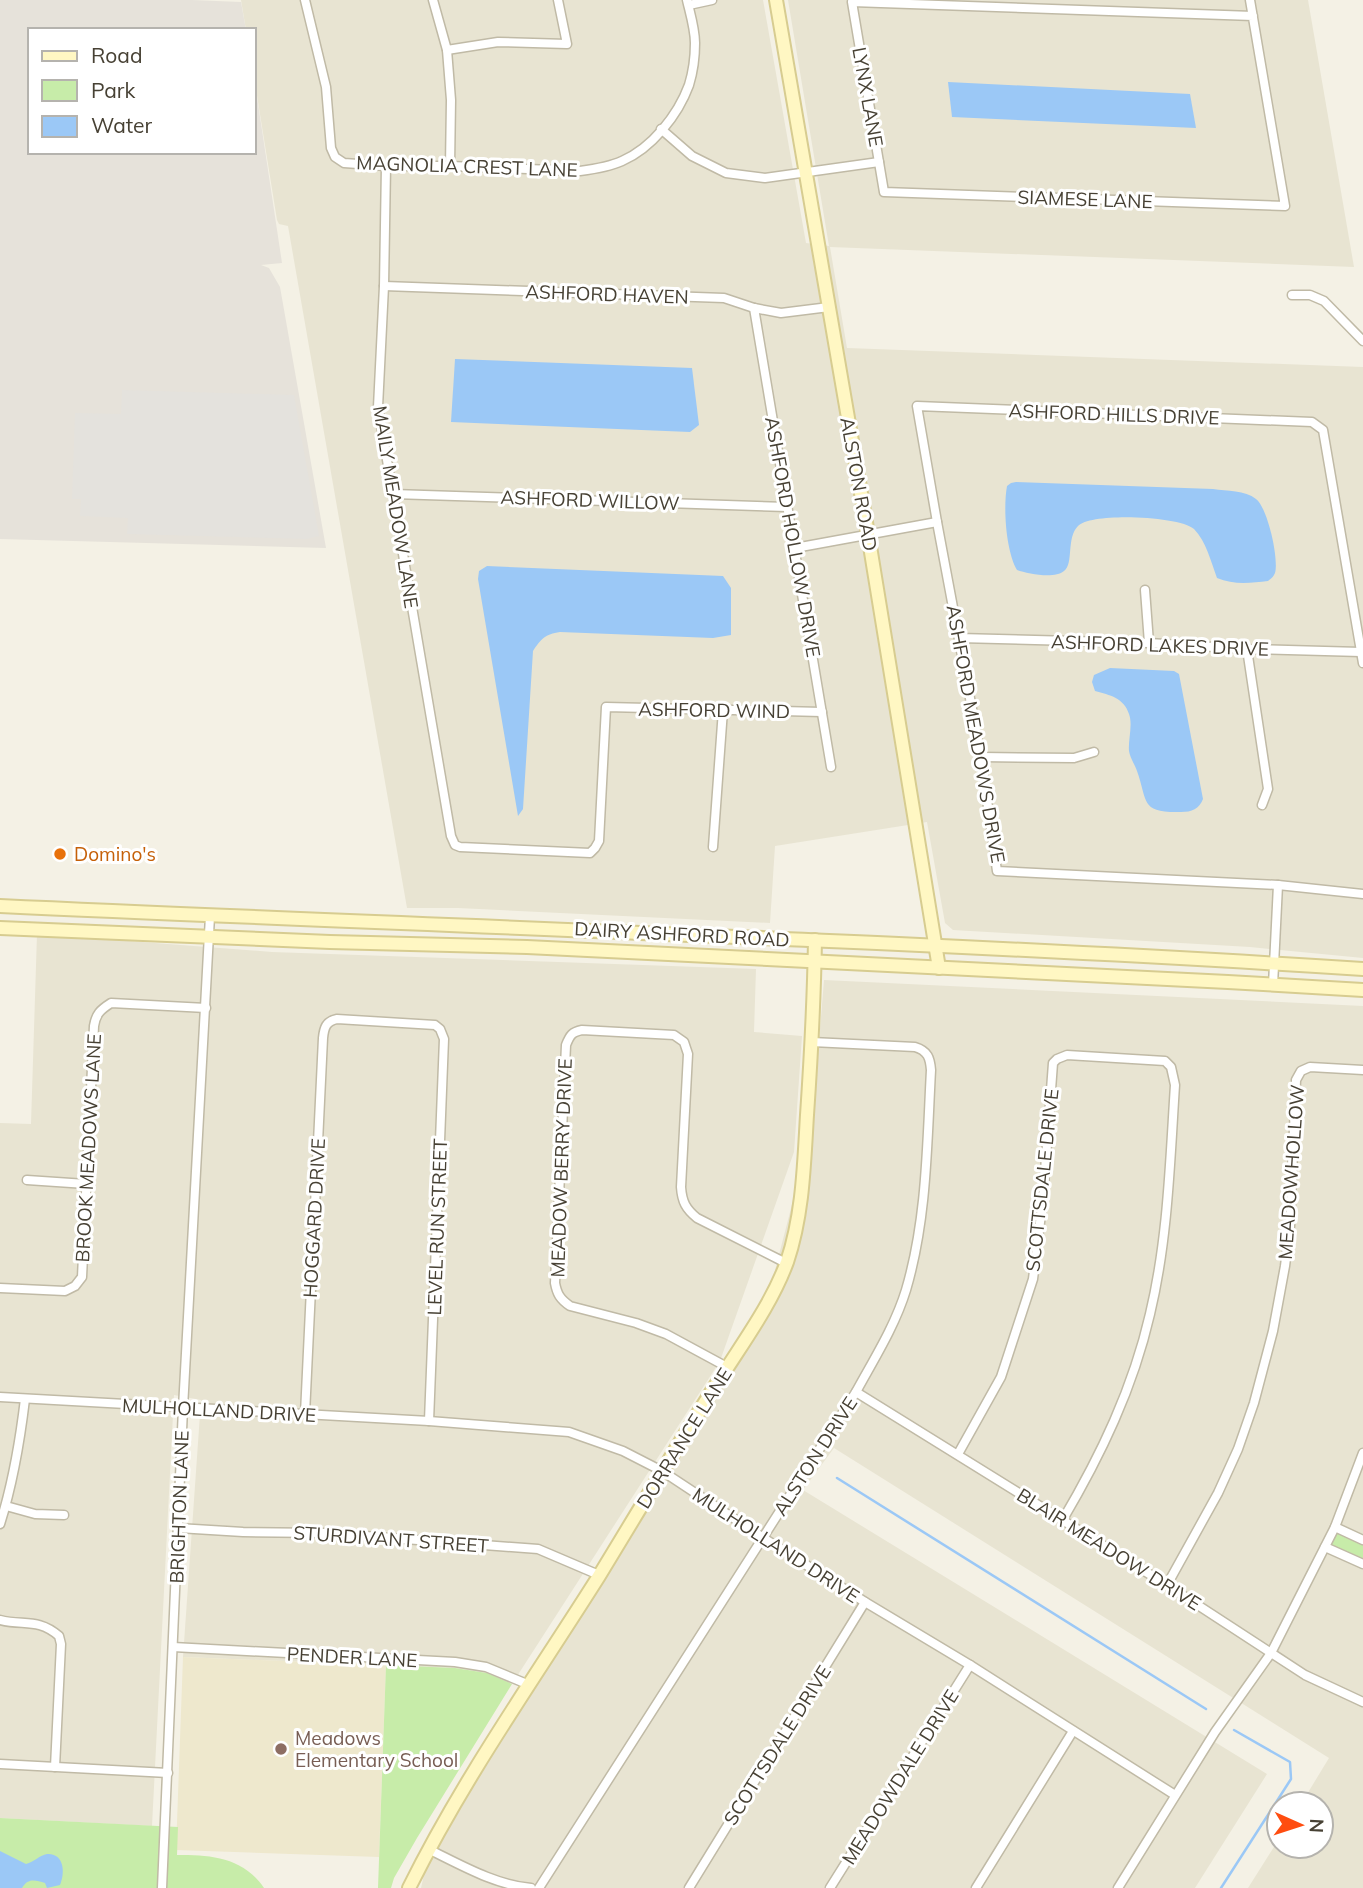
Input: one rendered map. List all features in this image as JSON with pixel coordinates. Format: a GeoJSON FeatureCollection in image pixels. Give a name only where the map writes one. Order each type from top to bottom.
{"type":"FeatureCollection","features":[{"type":"Feature","properties":{"kind":"main road","name":"ALSTON ROAD"},"geometry":{"type":"LineString","coordinates":[[776,0],[939,968]]}},
{"type":"Feature","properties":{"kind":"main road","name":"DAIRY ASHFORD ROAD"},"geometry":{"type":"LineString","coordinates":[[0,906],[816,940],[1363,970]]}},
{"type":"Feature","properties":{"kind":"main road"},"geometry":{"type":"LineString","coordinates":[[527,947],[528,927]]}},
{"type":"Feature","properties":{"kind":"main road","name":"DAIRY ASHFORD ROAD"},"geometry":{"type":"LineString","coordinates":[[0,928],[527,947],[1363,990]]}},
{"type":"Feature","properties":{"kind":"main road","name":"DORRANCE LANE"},"geometry":{"type":"LineString","coordinates":[[409,1888],[428,1849],[527,1684],[599,1575],[746,1340],[773,1293],[786,1263],[799,1215],[803,1187],[816,940]]}},
{"type":"Feature","properties":{"kind":"street","name":"MAGNOLIA CREST LANE"},"geometry":{"type":"LineString","coordinates":[[305,0],[326,87],[331,148],[338,159],[345,163],[386,166],[580,171],[601,168],[624,160],[644,147],[662,130],[690,82],[695,40],[688,3],[712,0]]}},
{"type":"Feature","properties":{"kind":"street"},"geometry":{"type":"LineString","coordinates":[[433,0],[447,50],[452,100],[450,166]]}},
{"type":"Feature","properties":{"kind":"street"},"geometry":{"type":"LineString","coordinates":[[447,50],[498,43],[567,44],[558,0]]}},
{"type":"Feature","properties":{"kind":"street"},"geometry":{"type":"LineString","coordinates":[[1250,0],[1253,16]]}},
{"type":"Feature","properties":{"kind":"street","name":"LYNX LANE"},"geometry":{"type":"LineString","coordinates":[[884,191],[852,2],[1253,16]]}},
{"type":"Feature","properties":{"kind":"street","name":"SIAMESE LANE"},"geometry":{"type":"LineString","coordinates":[[884,191],[1285,206],[1253,16]]}},
{"type":"Feature","properties":{"kind":"street"},"geometry":{"type":"LineString","coordinates":[[662,130],[692,156],[726,173],[765,178],[879,162]]}},
{"type":"Feature","properties":{"kind":"street","name":"MAILY MEADOW LANE"},"geometry":{"type":"LineString","coordinates":[[386,166],[378,407],[451,836],[455,845],[460,848],[590,853],[595,848]]}},
{"type":"Feature","properties":{"kind":"street","name":"ASHFORD HAVEN"},"geometry":{"type":"LineString","coordinates":[[384,286],[724,298],[781,313],[829,307]]}},
{"type":"Feature","properties":{"kind":"street"},"geometry":{"type":"LineString","coordinates":[[1292,295],[1310,295],[1324,301],[1363,341]]}},
{"type":"Feature","properties":{"kind":"street","name":"ASHFORD HOLLOW DRIVE"},"geometry":{"type":"LineString","coordinates":[[754,307],[831,767]]}},
{"type":"Feature","properties":{"kind":"street","name":"ASHFORD HILLS DRIVE"},"geometry":{"type":"LineString","coordinates":[[917,406],[1312,422],[1323,430],[1361,652]]}},
{"type":"Feature","properties":{"kind":"street","name":"ASHFORD MEADOWS DRIVE"},"geometry":{"type":"LineString","coordinates":[[917,406],[981,757],[997,871],[1278,885]]}},
{"type":"Feature","properties":{"kind":"street","name":"ASHFORD WILLOW"},"geometry":{"type":"LineString","coordinates":[[393,494],[787,507]]}},
{"type":"Feature","properties":{"kind":"street"},"geometry":{"type":"LineString","coordinates":[[795,548],[937,522]]}},
{"type":"Feature","properties":{"kind":"street"},"geometry":{"type":"LineString","coordinates":[[1145,590],[1149,643]]}},
{"type":"Feature","properties":{"kind":"street","name":"ASHFORD LAKES DRIVE"},"geometry":{"type":"LineString","coordinates":[[958,638],[1361,652]]}},
{"type":"Feature","properties":{"kind":"street"},"geometry":{"type":"LineString","coordinates":[[1247,649],[1268,789],[1262,805]]}},
{"type":"Feature","properties":{"kind":"street"},"geometry":{"type":"LineString","coordinates":[[1361,652],[1363,663]]}},
{"type":"Feature","properties":{"kind":"street","name":"ASHFORD WIND"},"geometry":{"type":"LineString","coordinates":[[595,848],[598,841],[606,707],[822,712]]}},
{"type":"Feature","properties":{"kind":"street"},"geometry":{"type":"LineString","coordinates":[[713,847],[723,710]]}},
{"type":"Feature","properties":{"kind":"street"},"geometry":{"type":"LineString","coordinates":[[981,757],[1074,758],[1094,751]]}},
{"type":"Feature","properties":{"kind":"street"},"geometry":{"type":"LineString","coordinates":[[1273,985],[1278,885],[1363,894]]}},
{"type":"Feature","properties":{"kind":"street","name":"BRIGHTON LANE"},"geometry":{"type":"LineString","coordinates":[[162,1888],[183,1408],[210,916]]}},
{"type":"Feature","properties":{"kind":"street","name":"BROOK MEADOWS LANE"},"geometry":{"type":"LineString","coordinates":[[0,1288],[65,1291],[75,1286],[82,1276],[96,1015],[111,1003],[206,1008]]}},
{"type":"Feature","properties":{"kind":"street","name":"HOGGARD DRIVE"},"geometry":{"type":"LineString","coordinates":[[305,1414],[324,1028],[337,1019],[435,1024],[442,1034]]}},
{"type":"Feature","properties":{"kind":"street","name":"MEADOW BERRY DRIVE"},"geometry":{"type":"LineString","coordinates":[[727,1367],[666,1334],[636,1323],[570,1306],[561,1300],[556,1292],[566,1045],[569,1035],[582,1030],[674,1035],[684,1042],[688,1054],[682,1201],[687,1210],[697,1218],[786,1263]]}},
{"type":"Feature","properties":{"kind":"street","name":"LEVEL RUN STREET"},"geometry":{"type":"LineString","coordinates":[[429,1421],[444,1039],[442,1034]]}},
{"type":"Feature","properties":{"kind":"street","name":"ALSTON DRIVE"},"geometry":{"type":"LineString","coordinates":[[539,1888],[856,1392],[889,1331],[905,1292],[917,1247],[923,1202],[930,1060],[927,1054],[915,1047],[812,1042]]}},
{"type":"Feature","properties":{"kind":"street","name":"SCOTTSDALE DRIVE"},"geometry":{"type":"LineString","coordinates":[[958,1454],[1001,1377],[1033,1279],[1043,1198],[1053,1063],[1067,1055],[1165,1060],[1171,1067],[1175,1085],[1167,1211],[1156,1290],[1125,1396],[1105,1443],[1062,1521]]}},
{"type":"Feature","properties":{"kind":"street","name":"MEADOWHOLLOW"},"geometry":{"type":"LineString","coordinates":[[1167,1585],[1218,1493],[1238,1449],[1254,1403],[1273,1331],[1290,1226],[1296,1080],[1301,1071],[1310,1067],[1363,1070]]}},
{"type":"Feature","properties":{"kind":"street"},"geometry":{"type":"LineString","coordinates":[[27,1180],[86,1184]]}},
{"type":"Feature","properties":{"kind":"street","name":"BLAIR MEADOW DRIVE"},"geometry":{"type":"LineString","coordinates":[[856,1392],[1167,1585],[1305,1675],[1363,1702]]}},
{"type":"Feature","properties":{"kind":"street","name":"MULHOLLAND DRIVE"},"geometry":{"type":"LineString","coordinates":[[0,1397],[429,1421],[569,1432],[623,1451],[662,1471],[762,1537],[1175,1795]]}},
{"type":"Feature","properties":{"kind":"street"},"geometry":{"type":"LineString","coordinates":[[0,1524],[20,1439],[25,1399]]}},
{"type":"Feature","properties":{"kind":"street"},"geometry":{"type":"LineString","coordinates":[[1118,1888],[1214,1732],[1270,1653],[1335,1527],[1363,1453]]}},
{"type":"Feature","properties":{"kind":"street"},"geometry":{"type":"LineString","coordinates":[[6,1506],[35,1514],[64,1515]]}},
{"type":"Feature","properties":{"kind":"street"},"geometry":{"type":"LineString","coordinates":[[1335,1527],[1363,1539]]}},
{"type":"Feature","properties":{"kind":"street","name":"STURDIVANT STREET"},"geometry":{"type":"LineString","coordinates":[[178,1528],[325,1533],[538,1549],[599,1575]]}},
{"type":"Feature","properties":{"kind":"street"},"geometry":{"type":"LineString","coordinates":[[1325,1546],[1363,1564]]}},
{"type":"Feature","properties":{"kind":"street","name":"SCOTTSDALE DRIVE"},"geometry":{"type":"LineString","coordinates":[[689,1888],[865,1602]]}},
{"type":"Feature","properties":{"kind":"street"},"geometry":{"type":"LineString","coordinates":[[0,1620],[38,1624],[59,1636],[61,1644],[55,1767]]}},
{"type":"Feature","properties":{"kind":"street","name":"PENDER LANE"},"geometry":{"type":"LineString","coordinates":[[173,1647],[455,1662],[486,1667],[527,1684]]}},
{"type":"Feature","properties":{"kind":"street","name":"MEADOWDALE DRIVE"},"geometry":{"type":"LineString","coordinates":[[830,1888],[970,1665]]}},
{"type":"Feature","properties":{"kind":"street"},"geometry":{"type":"LineString","coordinates":[[976,1888],[1073,1731]]}},
{"type":"Feature","properties":{"kind":"street"},"geometry":{"type":"LineString","coordinates":[[0,1764],[167,1773]]}},
{"type":"Feature","properties":{"kind":"street"},"geometry":{"type":"LineString","coordinates":[[428,1849],[485,1876],[516,1887],[531,1888]]}},
{"type":"Feature","properties":{"kind":"shaded area"},"geometry":{"type":"Polygon","coordinates":[[[0,0],[241,2],[246,28],[28,28],[28,154],[256,154],[256,90],[282,263],[261,265],[269,268],[280,287],[326,548],[0,539],[0,0]]]}},
{"type":"Feature","properties":{"kind":"shaded area"},"geometry":{"type":"Polygon","coordinates":[[[241,0],[763,0],[806,243],[829,246],[788,0],[1308,0],[1354,267],[830,247],[847,348],[1363,367],[1363,958],[1250,947],[953,930],[945,923],[927,822],[775,846],[770,923],[458,908],[407,908],[288,226],[279,224],[277,220],[256,89],[256,28],[246,28],[241,0]]]}},
{"type":"Feature","properties":{"kind":"shaded area"},"geometry":{"type":"Polygon","coordinates":[[[122,390],[294,395],[319,536],[306,539],[127,534],[128,518],[80,516],[81,499],[72,499],[75,413],[121,414],[122,390]]]}},
{"type":"Feature","properties":{"kind":"shaded area"},"geometry":{"type":"Polygon","coordinates":[[[37,934],[272,952],[756,969],[754,1032],[802,1036],[794,1152],[720,1361],[512,1684],[487,1673],[455,1668],[183,1657],[201,1400],[174,1395],[152,1826],[0,1818],[0,1123],[31,1124],[37,934]]]}},
{"type":"Feature","properties":{"kind":"shaded area"},"geometry":{"type":"Polygon","coordinates":[[[824,980],[1363,1006],[1363,1888],[1248,1888],[1266,1860],[1335,1860],[1335,1790],[1310,1790],[1329,1758],[834,1448],[803,1490],[1267,1774],[1195,1888],[421,1888],[430,1848],[764,1313],[812,1127],[824,980]]]}},
{"type":"Feature","properties":{"kind":"shaded area","name":"Meadows Elementary School"},"geometry":{"type":"Polygon","coordinates":[[[183,1657],[386,1665],[379,1857],[176,1850],[183,1657]]]}},
{"type":"Feature","properties":{"kind":"green space"},"geometry":{"type":"Polygon","coordinates":[[[1336,1528],[1363,1541],[1363,1563],[1326,1546],[1336,1528]]]}},
{"type":"Feature","properties":{"kind":"green space"},"geometry":{"type":"Polygon","coordinates":[[[386,1665],[455,1668],[487,1673],[512,1684],[417,1838],[391,1888],[378,1888],[386,1665]]]}},
{"type":"Feature","properties":{"kind":"green space"},"geometry":{"type":"Polygon","coordinates":[[[0,1818],[178,1827],[177,1855],[214,1857],[236,1864],[256,1878],[264,1888],[0,1888],[0,1818]]]}},
{"type":"Feature","properties":{"kind":"water"},"geometry":{"type":"Polygon","coordinates":[[[948,82],[1190,94],[1196,128],[952,117],[948,82]]]}},
{"type":"Feature","properties":{"kind":"water"},"geometry":{"type":"Polygon","coordinates":[[[455,359],[692,368],[699,425],[690,432],[451,422],[455,359]]]}},
{"type":"Feature","properties":{"kind":"water"},"geometry":{"type":"Polygon","coordinates":[[[1016,482],[1213,489],[1247,494],[1256,499],[1265,513],[1272,534],[1275,573],[1268,581],[1236,583],[1217,578],[1205,546],[1194,529],[1172,521],[1136,517],[1100,519],[1078,526],[1072,537],[1069,563],[1060,573],[1041,575],[1017,570],[1008,541],[1005,506],[1007,486],[1016,482]]]}},
{"type":"Feature","properties":{"kind":"water"},"geometry":{"type":"Polygon","coordinates":[[[487,566],[723,576],[731,588],[731,635],[713,638],[560,632],[551,634],[538,643],[533,651],[523,809],[518,816],[478,579],[479,571],[487,566]]]}},
{"type":"Feature","properties":{"kind":"water"},"geometry":{"type":"Polygon","coordinates":[[[1110,668],[1174,671],[1179,674],[1203,799],[1195,809],[1168,812],[1152,808],[1148,804],[1130,754],[1131,723],[1127,709],[1116,698],[1095,691],[1092,682],[1094,675],[1110,668]]]}},
{"type":"Feature","properties":{"kind":"water"},"geometry":{"type":"Polygon","coordinates":[[[0,1851],[26,1864],[47,1854],[57,1857],[63,1870],[60,1885],[47,1888],[45,1883],[32,1881],[22,1888],[0,1888],[0,1851]]]}},
{"type":"Feature","properties":{"kind":"waterway"},"geometry":{"type":"LineString","coordinates":[[837,1478],[1206,1709]]}},
{"type":"Feature","properties":{"kind":"waterway"},"geometry":{"type":"LineString","coordinates":[[1221,1888],[1291,1779],[1290,1762],[1234,1730]]}},
{"type":"Feature","properties":{"kind":"place","name":"Domino's"},"geometry":{"type":"Point","coordinates":[60,854]}},
{"type":"Feature","properties":{"kind":"place","name":"Meadows Elementary School"},"geometry":{"type":"Point","coordinates":[281,1749]}}]}
